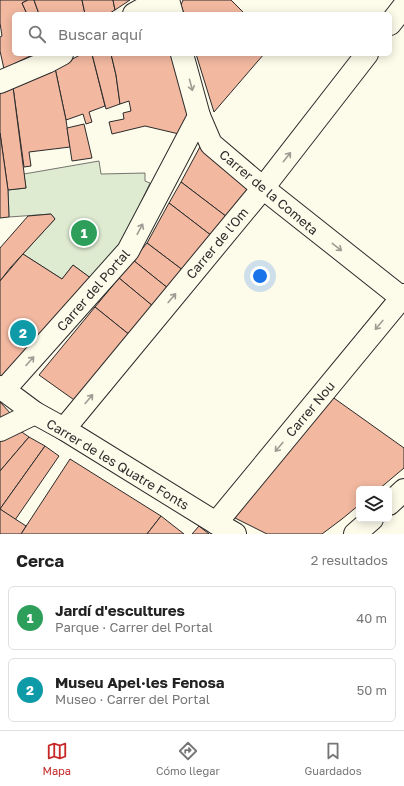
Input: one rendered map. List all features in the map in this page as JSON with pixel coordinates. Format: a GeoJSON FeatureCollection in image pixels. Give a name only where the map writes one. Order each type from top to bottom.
{"type":"FeatureCollection","features":[{"type":"Feature","properties":{"kind":"street"},"geometry":{"type":"LineString","coordinates":[[138,12],[159,0]]}},
{"type":"Feature","properties":{"kind":"street"},"geometry":{"type":"LineString","coordinates":[[168,0],[171,12]]}},
{"type":"Feature","properties":{"kind":"street"},"geometry":{"type":"LineString","coordinates":[[392,21],[404,6]]}},
{"type":"Feature","properties":{"kind":"street"},"geometry":{"type":"LineString","coordinates":[[0,82],[58,56]]}},
{"type":"Feature","properties":{"kind":"street","name":"Carrer de la Cometa"},"geometry":{"type":"LineString","coordinates":[[183,56],[199,116],[212,144],[263,188],[403,296]]}},
{"type":"Feature","properties":{"kind":"street","name":"Carrer de l'Om"},"geometry":{"type":"LineString","coordinates":[[64,429],[263,188],[365,56]]}},
{"type":"Feature","properties":{"kind":"street","name":"Carrer del Portal"},"geometry":{"type":"LineString","coordinates":[[2,388],[128,252],[199,116]]}},
{"type":"Feature","properties":{"kind":"street","name":"Carrer Nou"},"geometry":{"type":"LineString","coordinates":[[216,523],[403,296]]}},
{"type":"Feature","properties":{"kind":"street","name":"Carrer de les Quatre Fonts"},"geometry":{"type":"LineString","coordinates":[[2,388],[35,414],[64,429],[235,534]]}},
{"type":"Feature","properties":{"kind":"street"},"geometry":{"type":"LineString","coordinates":[[0,430],[35,414]]}},
{"type":"Feature","properties":{"kind":"street"},"geometry":{"type":"LineString","coordinates":[[392,501],[404,490]]}},
{"type":"Feature","properties":{"kind":"street"},"geometry":{"type":"LineString","coordinates":[[355,534],[369,522]]}},
{"type":"Feature","properties":{"kind":"green space"},"geometry":{"type":"Polygon","coordinates":[[[99,161],[101,174],[145,173],[145,181],[150,183],[120,247],[92,279],[73,265],[62,279],[23,254],[55,219],[51,214],[9,217],[8,190],[26,188],[24,174],[99,161]]]}},
{"type":"Feature","properties":{"kind":"building"},"geometry":{"type":"Polygon","coordinates":[[[0,0],[28,0],[22,3],[26,12],[12,12],[12,56],[30,56],[4,69],[0,51],[0,37],[2,36],[0,23],[0,0]]]}},
{"type":"Feature","properties":{"kind":"building"},"geometry":{"type":"Polygon","coordinates":[[[28,0],[34,0],[38,12],[26,12],[22,3],[28,0]]]}},
{"type":"Feature","properties":{"kind":"building"},"geometry":{"type":"Polygon","coordinates":[[[34,0],[82,0],[85,12],[38,12],[34,0]]]}},
{"type":"Feature","properties":{"kind":"building"},"geometry":{"type":"Polygon","coordinates":[[[82,0],[113,0],[115,10],[112,12],[85,12],[82,0]]]}},
{"type":"Feature","properties":{"kind":"building"},"geometry":{"type":"Polygon","coordinates":[[[113,0],[130,0],[115,10],[113,0]]]}},
{"type":"Feature","properties":{"kind":"building"},"geometry":{"type":"Polygon","coordinates":[[[183,0],[231,0],[243,12],[183,12],[181,5],[183,0]]]}},
{"type":"Feature","properties":{"kind":"building"},"geometry":{"type":"Polygon","coordinates":[[[78,56],[92,56],[105,106],[89,112],[92,122],[86,124],[83,114],[66,120],[55,68],[78,56]]]}},
{"type":"Feature","properties":{"kind":"building"},"geometry":{"type":"Polygon","coordinates":[[[93,56],[111,56],[120,104],[106,109],[93,56]]]}},
{"type":"Feature","properties":{"kind":"building"},"geometry":{"type":"Polygon","coordinates":[[[111,56],[179,56],[192,105],[179,134],[145,126],[112,134],[109,122],[124,119],[123,113],[131,111],[129,101],[120,104],[111,56]]]}},
{"type":"Feature","properties":{"kind":"building"},"geometry":{"type":"Polygon","coordinates":[[[197,56],[262,56],[214,112],[197,56]]]}},
{"type":"Feature","properties":{"kind":"building"},"geometry":{"type":"Polygon","coordinates":[[[55,68],[70,147],[29,152],[31,166],[24,167],[13,87],[55,68]]]}},
{"type":"Feature","properties":{"kind":"building"},"geometry":{"type":"Polygon","coordinates":[[[13,87],[26,188],[8,190],[0,133],[0,93],[13,87]]]}},
{"type":"Feature","properties":{"kind":"building"},"geometry":{"type":"Polygon","coordinates":[[[84,124],[92,158],[72,161],[67,128],[84,124]]]}},
{"type":"Feature","properties":{"kind":"building"},"geometry":{"type":"Polygon","coordinates":[[[0,133],[8,190],[9,217],[0,218],[0,133]]]}},
{"type":"Feature","properties":{"kind":"building"},"geometry":{"type":"Polygon","coordinates":[[[201,145],[252,186],[227,217],[181,182],[201,145]]]}},
{"type":"Feature","properties":{"kind":"building"},"geometry":{"type":"Polygon","coordinates":[[[181,182],[227,217],[212,236],[169,203],[181,182]]]}},
{"type":"Feature","properties":{"kind":"building"},"geometry":{"type":"Polygon","coordinates":[[[169,203],[212,236],[184,271],[147,243],[169,203]]]}},
{"type":"Feature","properties":{"kind":"building"},"geometry":{"type":"Polygon","coordinates":[[[51,214],[55,219],[0,281],[0,248],[28,216],[51,214]]]}},
{"type":"Feature","properties":{"kind":"building"},"geometry":{"type":"Polygon","coordinates":[[[147,243],[184,271],[169,289],[133,260],[147,243]]]}},
{"type":"Feature","properties":{"kind":"building"},"geometry":{"type":"Polygon","coordinates":[[[23,254],[62,279],[73,265],[92,279],[0,386],[0,281],[23,254]]]}},
{"type":"Feature","properties":{"kind":"building"},"geometry":{"type":"Polygon","coordinates":[[[133,260],[169,289],[154,307],[119,278],[133,260]]]}},
{"type":"Feature","properties":{"kind":"building"},"geometry":{"type":"Polygon","coordinates":[[[119,278],[154,307],[131,336],[95,307],[119,278]]]}},
{"type":"Feature","properties":{"kind":"building"},"geometry":{"type":"Polygon","coordinates":[[[95,307],[131,336],[77,402],[39,375],[95,307]]]}},
{"type":"Feature","properties":{"kind":"building"},"geometry":{"type":"Polygon","coordinates":[[[331,396],[404,448],[404,468],[383,486],[356,486],[356,507],[322,534],[267,534],[227,514],[331,396]]]}},
{"type":"Feature","properties":{"kind":"building"},"geometry":{"type":"Polygon","coordinates":[[[0,402],[12,415],[0,420],[0,402]]]}},
{"type":"Feature","properties":{"kind":"building"},"geometry":{"type":"Polygon","coordinates":[[[16,428],[29,437],[0,471],[0,437],[16,428]]]}},
{"type":"Feature","properties":{"kind":"building"},"geometry":{"type":"Polygon","coordinates":[[[29,437],[45,446],[0,509],[0,471],[29,437]]]}},
{"type":"Feature","properties":{"kind":"building"},"geometry":{"type":"Polygon","coordinates":[[[45,446],[59,456],[15,520],[0,509],[45,446]]]}},
{"type":"Feature","properties":{"kind":"building"},"geometry":{"type":"Polygon","coordinates":[[[70,459],[161,516],[147,534],[21,534],[70,459]]]}},
{"type":"Feature","properties":{"kind":"building"},"geometry":{"type":"Polygon","coordinates":[[[0,509],[26,526],[21,534],[0,534],[0,509]]]}},
{"type":"Feature","properties":{"kind":"building"},"geometry":{"type":"Polygon","coordinates":[[[161,516],[184,534],[147,534],[161,516]]]}},
{"type":"Feature","properties":{"kind":"building"},"geometry":{"type":"Polygon","coordinates":[[[199,526],[209,534],[192,534],[199,526]]]}},
{"type":"Feature","properties":{"kind":"place","name":"Jardí d'escultures"},"geometry":{"type":"Point","coordinates":[84,233]}},
{"type":"Feature","properties":{"kind":"place","name":"Museu Apel·les Fenosa"},"geometry":{"type":"Point","coordinates":[23,333]}}]}
